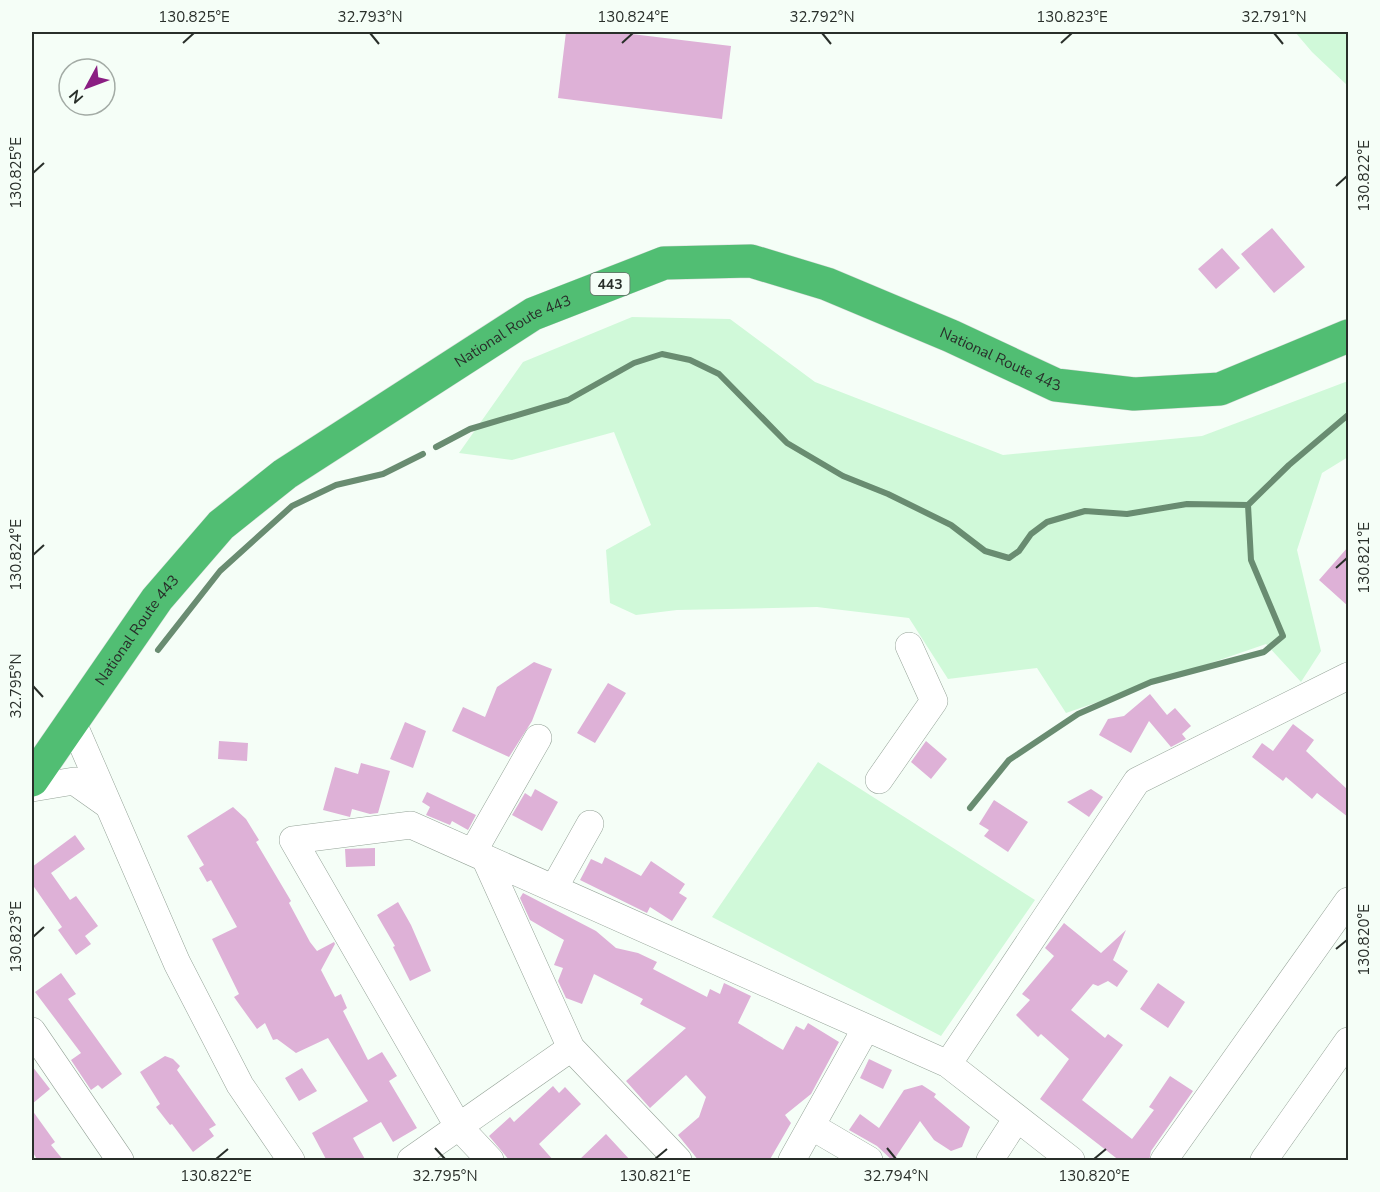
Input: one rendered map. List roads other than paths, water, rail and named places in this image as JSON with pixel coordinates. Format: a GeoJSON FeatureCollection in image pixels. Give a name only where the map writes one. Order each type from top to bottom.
{"type":"FeatureCollection","features":[{"type":"Feature","properties":{"kind":"highway","name":"National Route 443"},"geometry":{"type":"LineString","coordinates":[[32,780],[157,599],[221,525],[285,474],[533,314],[664,263],[751,261],[827,284],[951,336],[1056,385],[1134,394],[1220,389],[1348,336]]}},
{"type":"Feature","properties":{"kind":"street"},"geometry":{"type":"LineString","coordinates":[[879,780],[934,702],[909,646]]}},
{"type":"Feature","properties":{"kind":"street"},"geometry":{"type":"LineString","coordinates":[[948,1064],[1137,781],[1348,676]]}},
{"type":"Feature","properties":{"kind":"street"},"geometry":{"type":"LineString","coordinates":[[73,723],[177,963],[240,1085],[291,1161]]}},
{"type":"Feature","properties":{"kind":"street"},"geometry":{"type":"LineString","coordinates":[[479,855],[537,738]]}},
{"type":"Feature","properties":{"kind":"street"},"geometry":{"type":"LineString","coordinates":[[32,788],[74,781],[109,806]]}},
{"type":"Feature","properties":{"kind":"street"},"geometry":{"type":"LineString","coordinates":[[554,888],[590,824]]}},
{"type":"Feature","properties":{"kind":"street"},"geometry":{"type":"LineString","coordinates":[[490,1161],[458,1126],[293,840],[411,825],[948,1064],[1071,1161]]}},
{"type":"Feature","properties":{"kind":"street"},"geometry":{"type":"LineString","coordinates":[[479,855],[571,1048],[678,1161]]}},
{"type":"Feature","properties":{"kind":"street"},"geometry":{"type":"LineString","coordinates":[[1164,1161],[1348,901]]}},
{"type":"Feature","properties":{"kind":"street"},"geometry":{"type":"LineString","coordinates":[[792,1161],[867,1028]]}},
{"type":"Feature","properties":{"kind":"street"},"geometry":{"type":"LineString","coordinates":[[32,1031],[120,1161]]}},
{"type":"Feature","properties":{"kind":"street"},"geometry":{"type":"LineString","coordinates":[[1264,1161],[1348,1041]]}},
{"type":"Feature","properties":{"kind":"street"},"geometry":{"type":"LineString","coordinates":[[411,1161],[571,1048]]}},
{"type":"Feature","properties":{"kind":"street"},"geometry":{"type":"LineString","coordinates":[[990,1161],[1017,1118]]}},
{"type":"Feature","properties":{"kind":"street"},"geometry":{"type":"LineString","coordinates":[[811,1126],[869,1161]]}},
{"type":"Feature","properties":{"kind":"waterway"},"geometry":{"type":"LineString","coordinates":[[436,447],[470,429],[568,400],[634,363],[662,354],[690,360],[719,374],[787,443],[843,476],[888,494],[951,525],[985,551],[1009,558],[1019,551],[1031,534],[1047,522],[1085,511],[1127,514],[1187,504],[1248,505],[1289,465],[1348,415]]}},
{"type":"Feature","properties":{"kind":"waterway"},"geometry":{"type":"LineString","coordinates":[[158,650],[220,571],[292,506],[336,485],[383,474],[423,454]]}},
{"type":"Feature","properties":{"kind":"waterway"},"geometry":{"type":"LineString","coordinates":[[970,808],[1009,760],[1078,714],[1151,682],[1264,652],[1283,636],[1251,560],[1248,505]]}}]}
